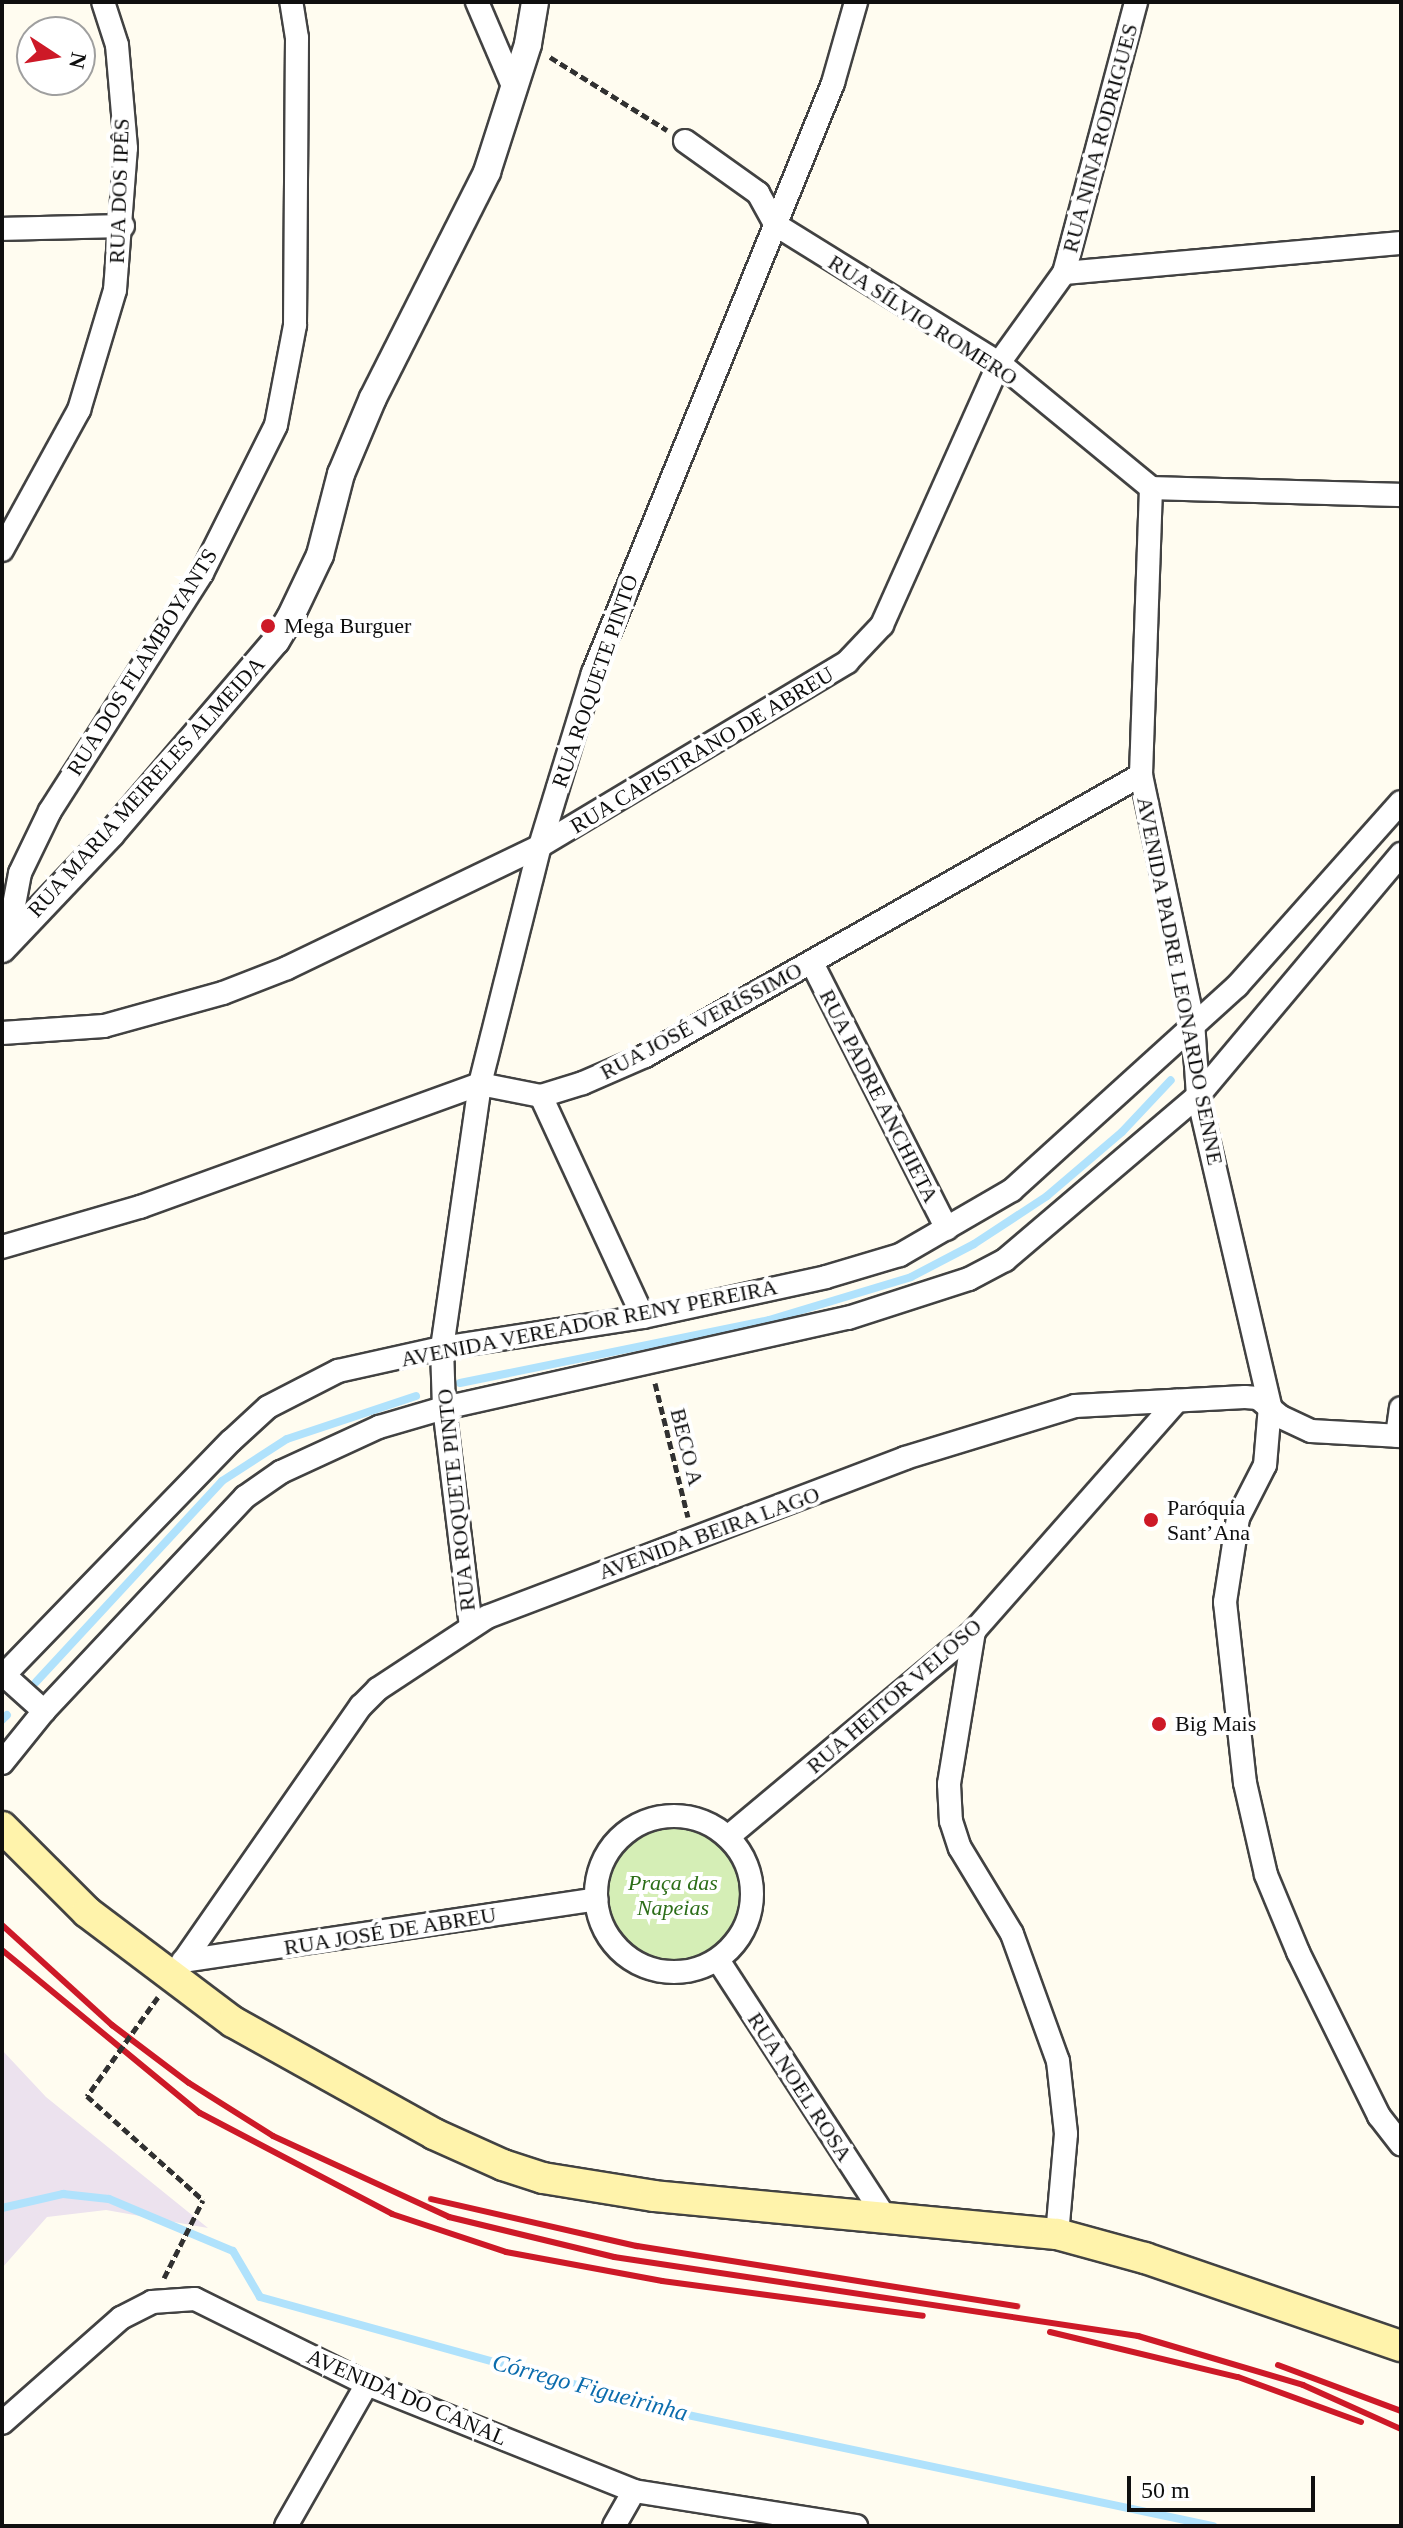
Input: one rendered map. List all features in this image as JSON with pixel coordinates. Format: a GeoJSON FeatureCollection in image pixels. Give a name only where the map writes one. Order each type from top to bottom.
{"type":"FeatureCollection","features":[{"type":"Feature","properties":{"kind":"main road"},"geometry":{"type":"LineString","coordinates":[[2,1827],[87,1912],[171,1979],[233,2022],[434,2134],[543,2178],[654,2196],[883,2214],[1057,2234],[1145,2258],[1401,2346]]}},
{"type":"Feature","properties":{"kind":"street","name":"RUA DOS IPÊS"},"geometry":{"type":"LineString","coordinates":[[2,550],[79,410],[115,290],[123,226],[126,148],[118,60],[103,2]]}},
{"type":"Feature","properties":{"kind":"street","name":"RUA DOS FLAMBOYANTS"},"geometry":{"type":"LineString","coordinates":[[4,946],[20,873],[50,811],[202,573],[276,425],[295,325],[297,38],[291,2]]}},
{"type":"Feature","properties":{"kind":"street"},"geometry":{"type":"LineString","coordinates":[[477,2],[513,86]]}},
{"type":"Feature","properties":{"kind":"street","name":"RUA MARIA MEIRELES ALMEIDA"},"geometry":{"type":"LineString","coordinates":[[4,946],[111,834],[276,641],[320,555],[341,474],[373,398],[487,172],[528,44],[535,2]]}},
{"type":"Feature","properties":{"kind":"street","name":"RUA ROQUETE PINTO"},"geometry":{"type":"LineString","coordinates":[[471,1627],[444,1408],[442,1348],[480,1084],[540,846],[623,591],[833,83],[856,2]]}},
{"type":"Feature","properties":{"kind":"street","name":"RUA NINA RODRIGUES"},"geometry":{"type":"LineString","coordinates":[[1064,273],[1136,2]]}},
{"type":"Feature","properties":{"kind":"street","name":"RUA SÍLVIO ROMERO"},"geometry":{"type":"LineString","coordinates":[[685,141],[758,193],[776,225],[999,363],[1151,488]]}},
{"type":"Feature","properties":{"kind":"street"},"geometry":{"type":"LineString","coordinates":[[2,229],[123,226]]}},
{"type":"Feature","properties":{"kind":"street"},"geometry":{"type":"LineString","coordinates":[[1064,273],[1401,243]]}},
{"type":"Feature","properties":{"kind":"street","name":"RUA CAPISTRANO DE ABREU"},"geometry":{"type":"LineString","coordinates":[[2,1033],[104,1026],[223,993],[540,846],[813,688],[872,639],[999,363],[1064,273]]}},
{"type":"Feature","properties":{"kind":"street"},"geometry":{"type":"LineString","coordinates":[[1151,488],[1401,495]]}},
{"type":"Feature","properties":{"kind":"street","name":"AVENIDA PADRE LEONARDO SENNE"},"geometry":{"type":"LineString","coordinates":[[1151,488],[1141,775],[1193,1021],[1198,1096],[1270,1406],[1265,1465],[1238,1518],[1225,1602],[1245,1783],[1266,1875],[1298,1952],[1379,2116],[1401,2144]]}},
{"type":"Feature","properties":{"kind":"street","name":"RUA JOSÉ VERÍSSIMO"},"geometry":{"type":"LineString","coordinates":[[541,1096],[645,1056],[1141,775]]}},
{"type":"Feature","properties":{"kind":"street","name":"AVENIDA VEREADOR RENY PEREIRA"},"geometry":{"type":"LineString","coordinates":[[44,1711],[3,1676],[268,1407],[338,1371],[442,1348],[643,1317],[826,1277],[900,1255],[1012,1190],[1193,1021],[1237,986],[1401,802]]}},
{"type":"Feature","properties":{"kind":"street"},"geometry":{"type":"LineString","coordinates":[[2,1763],[44,1711],[245,1497],[305,1460],[379,1427],[444,1408],[848,1318],[969,1279],[1035,1240],[1198,1096],[1401,854]]}},
{"type":"Feature","properties":{"kind":"street","name":"RUA PADRE ANCHIETA"},"geometry":{"type":"LineString","coordinates":[[812,963],[947,1229]]}},
{"type":"Feature","properties":{"kind":"street"},"geometry":{"type":"LineString","coordinates":[[2,1247],[140,1207],[480,1084],[541,1096],[643,1317]]}},
{"type":"Feature","properties":{"kind":"street","name":"AVENIDA BEIRA LAGO"},"geometry":{"type":"LineString","coordinates":[[171,1979],[361,1706],[378,1689],[471,1627],[694,1537],[992,1427],[1075,1406],[1245,1397],[1270,1406],[1281,1417],[1311,1431],[1399,1436]]}},
{"type":"Feature","properties":{"kind":"street","name":"RUA HEITOR VELOSO"},"geometry":{"type":"LineString","coordinates":[[728,1837],[974,1631],[1177,1401]]}},
{"type":"Feature","properties":{"kind":"street"},"geometry":{"type":"LineString","coordinates":[[1399,1436],[1401,1408]]}},
{"type":"Feature","properties":{"kind":"street"},"geometry":{"type":"LineString","coordinates":[[974,1631],[949,1784],[951,1821],[960,1848],[1012,1934],[1058,2061],[1066,2134],[1057,2234]]}},
{"type":"Feature","properties":{"kind":"street"},"geometry":{"type":"LineString","coordinates":[[686,1816],[728,1837],[742,1855],[752,1901],[747,1923],[718,1960],[674,1973],[629,1959],[612,1943],[596,1899],[607,1854],[641,1823],[686,1816]]}},
{"type":"Feature","properties":{"kind":"street","name":"RUA JOSÉ DE ABREU"},"geometry":{"type":"LineString","coordinates":[[171,1979],[596,1899]]}},
{"type":"Feature","properties":{"kind":"street","name":"RUA NOEL ROSA"},"geometry":{"type":"LineString","coordinates":[[718,1960],[883,2214]]}},
{"type":"Feature","properties":{"kind":"street","name":"AVENIDA DO CANAL"},"geometry":{"type":"LineString","coordinates":[[2,2423],[89,2343],[152,2302],[195,2299],[367,2384],[634,2491],[856,2526]]}},
{"type":"Feature","properties":{"kind":"street"},"geometry":{"type":"LineString","coordinates":[[286,2526],[367,2384]]}},
{"type":"Feature","properties":{"kind":"street"},"geometry":{"type":"LineString","coordinates":[[614,2526],[634,2491]]}},
{"type":"Feature","properties":{"kind":"path"},"geometry":{"type":"LineString","coordinates":[[528,44],[685,141]]}},
{"type":"Feature","properties":{"kind":"path","name":"BECO A"},"geometry":{"type":"LineString","coordinates":[[650,1364],[694,1537]]}},
{"type":"Feature","properties":{"kind":"path"},"geometry":{"type":"LineString","coordinates":[[152,2302],[203,2200],[87,2096],[171,1979]]}},
{"type":"Feature","properties":{"kind":"shaded area"},"geometry":{"type":"Polygon","coordinates":[[[2,2050],[46,2097],[208,2228],[106,2210],[47,2217],[2,2268],[2,2050]]]}},
{"type":"Feature","properties":{"kind":"green space","name":"Praça das Napeias"},"geometry":{"type":"Polygon","coordinates":[[[673,1820],[701,1826],[725,1842],[741,1866],[747,1894],[741,1922],[725,1946],[701,1962],[673,1968],[645,1962],[621,1946],[605,1922],[599,1894],[605,1866],[621,1842],[645,1826],[673,1820]]]}},
{"type":"Feature","properties":{"kind":"waterway"},"geometry":{"type":"LineString","coordinates":[[460,1383],[769,1320],[911,1277],[974,1244],[1047,1196],[1122,1132],[1171,1080]]}},
{"type":"Feature","properties":{"kind":"waterway"},"geometry":{"type":"LineString","coordinates":[[36,1682],[222,1481],[287,1439],[416,1396]]}},
{"type":"Feature","properties":{"kind":"waterway"},"geometry":{"type":"LineString","coordinates":[[2,1720],[7,1715]]}},
{"type":"Feature","properties":{"kind":"waterway","name":"Córrego Figueirinha"},"geometry":{"type":"LineString","coordinates":[[2,2208],[63,2194],[109,2199],[233,2251],[260,2297],[683,2414],[1213,2526]]}},
{"type":"Feature","properties":{"kind":"railway"},"geometry":{"type":"LineString","coordinates":[[2,1925],[112,2025],[189,2083],[273,2136],[449,2217],[614,2257],[1138,2336],[1303,2385],[1401,2429]]}},
{"type":"Feature","properties":{"kind":"railway"},"geometry":{"type":"LineString","coordinates":[[2,1950],[200,2113],[392,2214],[506,2252],[662,2281],[923,2316]]}},
{"type":"Feature","properties":{"kind":"railway"},"geometry":{"type":"LineString","coordinates":[[431,2199],[637,2246],[1017,2306]]}},
{"type":"Feature","properties":{"kind":"railway"},"geometry":{"type":"LineString","coordinates":[[1050,2332],[1238,2377],[1361,2422]]}},
{"type":"Feature","properties":{"kind":"railway"},"geometry":{"type":"LineString","coordinates":[[1278,2365],[1401,2411]]}},
{"type":"Feature","properties":{"kind":"place","name":"Mega Burguer"},"geometry":{"type":"Point","coordinates":[268,626]}},
{"type":"Feature","properties":{"kind":"place","name":"Paróquia Sant’Ana"},"geometry":{"type":"Point","coordinates":[1151,1520]}},
{"type":"Feature","properties":{"kind":"place","name":"Big Mais"},"geometry":{"type":"Point","coordinates":[1159,1724]}}]}
